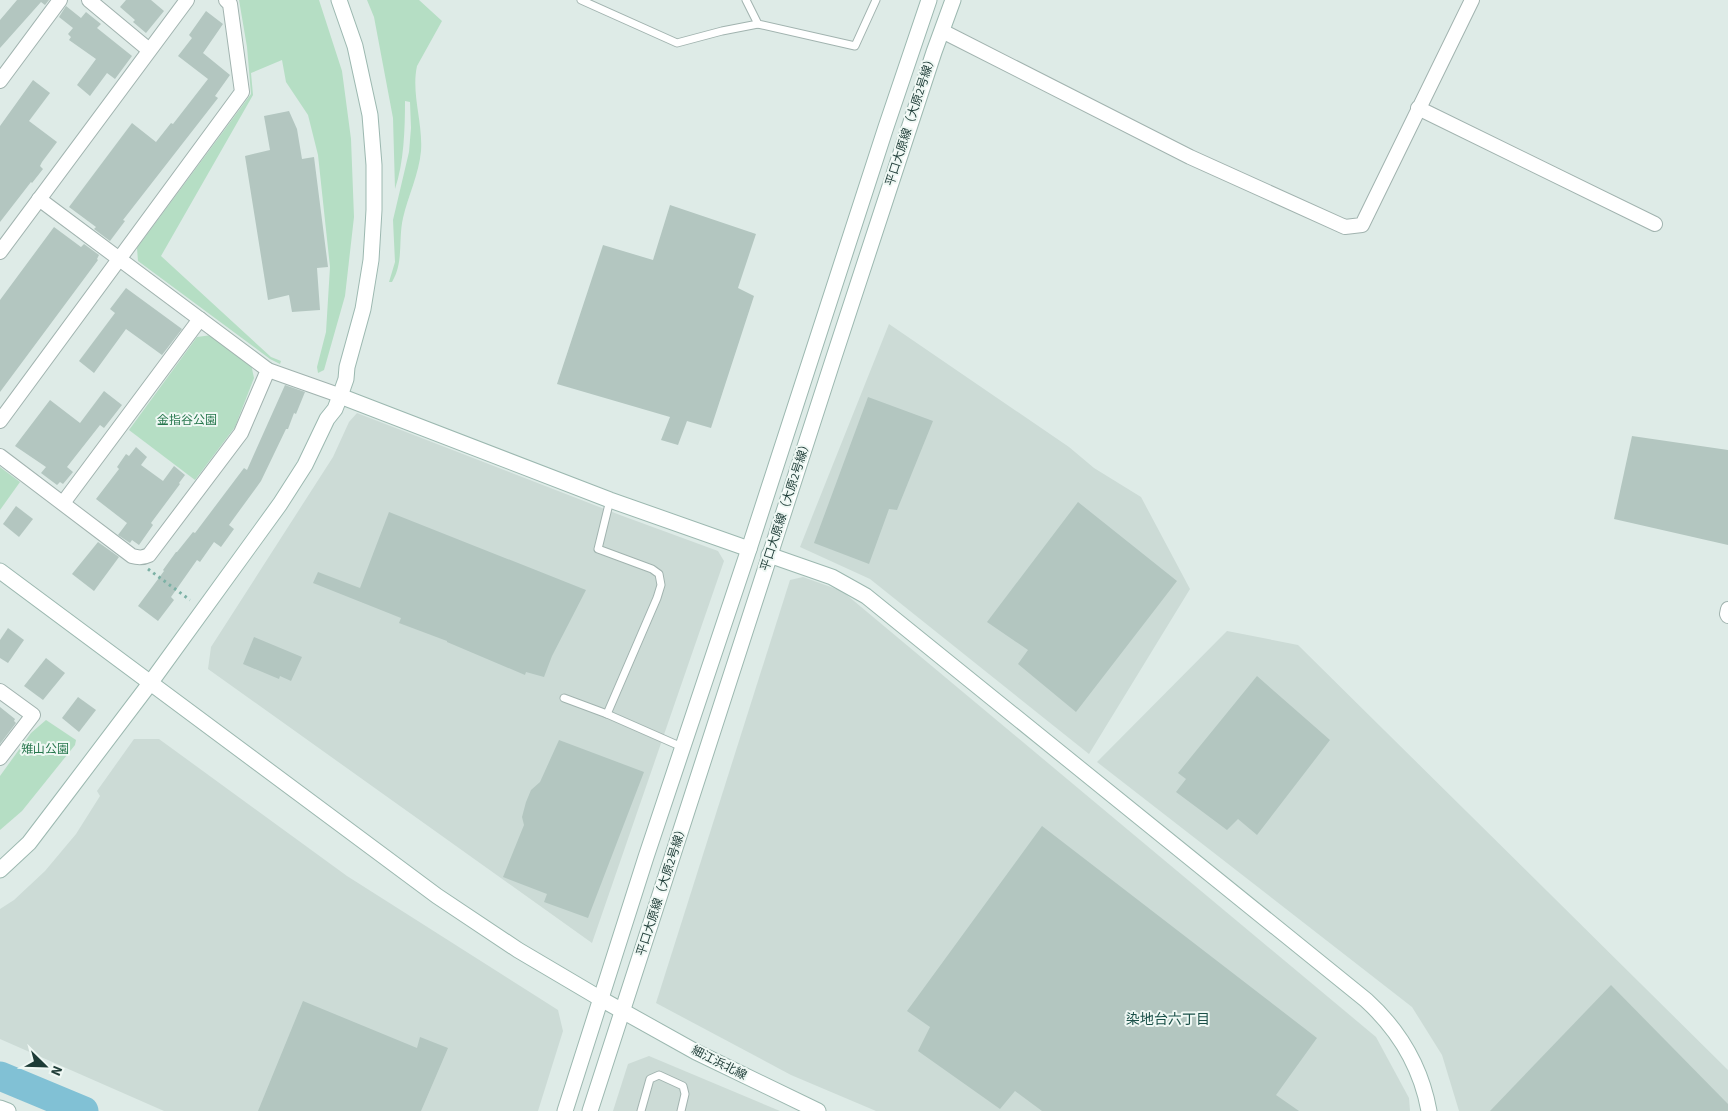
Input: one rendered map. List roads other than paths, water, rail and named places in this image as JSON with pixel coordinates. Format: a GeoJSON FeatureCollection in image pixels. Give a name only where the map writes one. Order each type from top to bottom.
{"type":"FeatureCollection","features":[{"type":"Feature","properties":{"kind":"street"},"geometry":{"type":"LineString","coordinates":[[0,81],[60,0]]}},
{"type":"Feature","properties":{"kind":"street"},"geometry":{"type":"LineString","coordinates":[[89,0],[149,50]]}},
{"type":"Feature","properties":{"kind":"street"},"geometry":{"type":"LineString","coordinates":[[0,252],[187,0]]}},
{"type":"Feature","properties":{"kind":"street"},"geometry":{"type":"LineString","coordinates":[[0,421],[242,92],[230,4],[226,0]]}},
{"type":"Feature","properties":{"kind":"street"},"geometry":{"type":"LineString","coordinates":[[0,870],[29,843],[151,682],[280,504],[305,465],[327,419],[335,409],[337,395],[346,379],[347,367],[363,309],[371,260],[374,210],[374,165],[370,115],[355,46],[339,0]]}},
{"type":"Feature","properties":{"kind":"street","name":"平口大原線（大原2号線）"},"geometry":{"type":"LineString","coordinates":[[601,999],[816,339],[930,0]]}},
{"type":"Feature","properties":{"kind":"street","name":"平口大原線（大原2号線）"},"geometry":{"type":"LineString","coordinates":[[622,1011],[934,52],[953,0]]}},
{"type":"Feature","properties":{"kind":"street"},"geometry":{"type":"LineString","coordinates":[[942,31],[1190,157],[1345,227],[1362,225],[1472,0]]}},
{"type":"Feature","properties":{"kind":"street"},"geometry":{"type":"LineString","coordinates":[[1418,108],[1655,224]]}},
{"type":"Feature","properties":{"kind":"street"},"geometry":{"type":"LineString","coordinates":[[39,198],[268,370],[610,500],[749,549]]}},
{"type":"Feature","properties":{"kind":"street"},"geometry":{"type":"LineString","coordinates":[[63,503],[200,319]]}},
{"type":"Feature","properties":{"kind":"street"},"geometry":{"type":"LineString","coordinates":[[0,456],[132,556],[139,558],[149,555],[241,433],[268,370]]}},
{"type":"Feature","properties":{"kind":"street"},"geometry":{"type":"LineString","coordinates":[[769,556],[832,577],[866,596],[1366,1000],[1391,1026],[1413,1060],[1429,1111]]}},
{"type":"Feature","properties":{"kind":"street","name":"細江浜北線"},"geometry":{"type":"LineString","coordinates":[[0,571],[437,896],[518,950],[696,1052],[818,1111]]}},
{"type":"Feature","properties":{"kind":"street"},"geometry":{"type":"LineString","coordinates":[[1728,609],[1728,616]]}},
{"type":"Feature","properties":{"kind":"street"},"geometry":{"type":"LineString","coordinates":[[0,691],[33,715],[0,758]]}},
{"type":"Feature","properties":{"kind":"street"},"geometry":{"type":"LineString","coordinates":[[565,1111],[601,999]]}},
{"type":"Feature","properties":{"kind":"street"},"geometry":{"type":"LineString","coordinates":[[590,1111],[622,1011]]}},
{"type":"Feature","properties":{"kind":"street"},"geometry":{"type":"LineString","coordinates":[[0,1108],[8,1111]]}},
{"type":"Feature","properties":{"kind":"lane"},"geometry":{"type":"LineString","coordinates":[[580,0],[677,43],[758,24],[855,46],[876,0]]}},
{"type":"Feature","properties":{"kind":"lane"},"geometry":{"type":"LineString","coordinates":[[746,0],[758,24]]}},
{"type":"Feature","properties":{"kind":"lane"},"geometry":{"type":"LineString","coordinates":[[607,714],[661,585],[659,574],[652,569],[598,550],[610,500]]}},
{"type":"Feature","properties":{"kind":"lane"},"geometry":{"type":"LineString","coordinates":[[564,698],[607,714],[682,747]]}},
{"type":"Feature","properties":{"kind":"lane"},"geometry":{"type":"LineString","coordinates":[[641,1111],[650,1079],[659,1075],[683,1086],[686,1094],[681,1111]]}},
{"type":"Feature","properties":{"kind":"waterway"},"geometry":{"type":"LineString","coordinates":[[0,1076],[84,1111]]}},
{"type":"Feature","properties":{"kind":"district","name":"染地台六丁目"},"geometry":{"type":"Point","coordinates":[1168,1020]}},
{"type":"Feature","properties":{"kind":"park label","name":"金指谷公園"},"geometry":{"type":"Point","coordinates":[187,420]}},
{"type":"Feature","properties":{"kind":"park label","name":"雉山公園"},"geometry":{"type":"Point","coordinates":[45,749]}}]}
